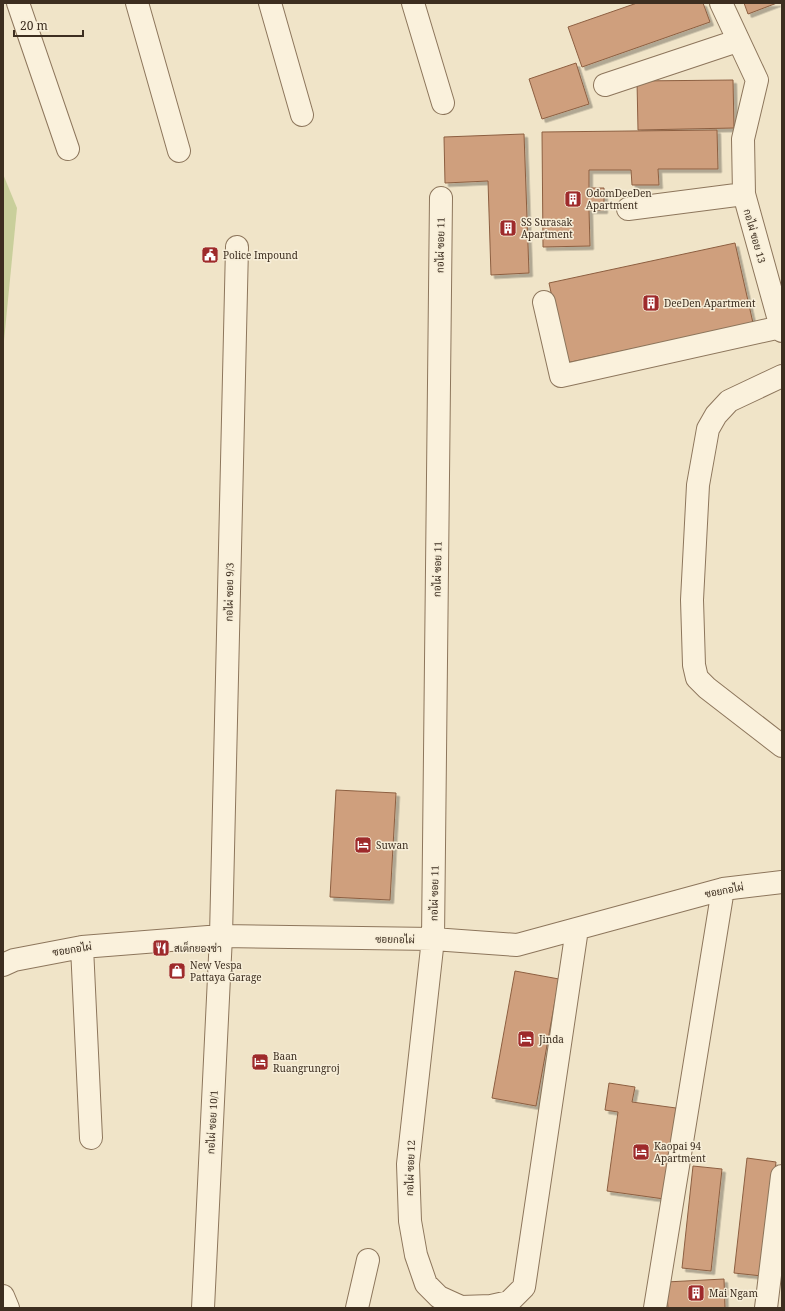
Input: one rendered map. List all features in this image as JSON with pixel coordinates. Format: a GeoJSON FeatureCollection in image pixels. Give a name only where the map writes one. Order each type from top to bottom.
{"type":"FeatureCollection","features":[{"type":"Feature","properties":{"kind":"street"},"geometry":{"type":"LineString","coordinates":[[18,3],[68,149]]}},
{"type":"Feature","properties":{"kind":"street"},"geometry":{"type":"LineString","coordinates":[[137,3],[180,151]]}},
{"type":"Feature","properties":{"kind":"street"},"geometry":{"type":"LineString","coordinates":[[270,3],[302,115]]}},
{"type":"Feature","properties":{"kind":"street"},"geometry":{"type":"LineString","coordinates":[[413,3],[443,104]]}},
{"type":"Feature","properties":{"kind":"street","name":"กอไผ่ ซอย 13"},"geometry":{"type":"LineString","coordinates":[[721,3],[737,41],[757,80],[743,140],[744,194],[782,329]]}},
{"type":"Feature","properties":{"kind":"street"},"geometry":{"type":"LineString","coordinates":[[605,85],[737,41]]}},
{"type":"Feature","properties":{"kind":"street"},"geometry":{"type":"LineString","coordinates":[[628,209],[744,194]]}},
{"type":"Feature","properties":{"kind":"street","name":"กอไผ่ ซอย 11"},"geometry":{"type":"LineString","coordinates":[[433,939],[441,198]]}},
{"type":"Feature","properties":{"kind":"street","name":"กอไผ่ ซอย 9/3"},"geometry":{"type":"LineString","coordinates":[[221,936],[237,247]]}},
{"type":"Feature","properties":{"kind":"street"},"geometry":{"type":"LineString","coordinates":[[544,302],[561,376],[782,329]]}},
{"type":"Feature","properties":{"kind":"street"},"geometry":{"type":"LineString","coordinates":[[782,376],[729,401],[716,415],[708,429],[698,486],[692,600],[694,665],[697,678],[782,746]]}},
{"type":"Feature","properties":{"kind":"street","name":"ซอยกอไผ่"},"geometry":{"type":"LineString","coordinates":[[3,965],[14,960],[82,947],[221,936],[433,939],[517,945],[723,889],[782,882]]}},
{"type":"Feature","properties":{"kind":"street"},"geometry":{"type":"LineString","coordinates":[[655,1308],[723,889]]}},
{"type":"Feature","properties":{"kind":"street","name":"กอไผ่ ซอย 12"},"geometry":{"type":"LineString","coordinates":[[433,939],[408,1164],[410,1222],[416,1255],[426,1284],[439,1297],[461,1307],[490,1306],[509,1302],[524,1287],[577,929]]}},
{"type":"Feature","properties":{"kind":"street","name":"กอไผ่ ซอย 10/1"},"geometry":{"type":"LineString","coordinates":[[203,1308],[221,936]]}},
{"type":"Feature","properties":{"kind":"street"},"geometry":{"type":"LineString","coordinates":[[82,947],[91,1138]]}},
{"type":"Feature","properties":{"kind":"street"},"geometry":{"type":"LineString","coordinates":[[766,1308],[782,1176]]}},
{"type":"Feature","properties":{"kind":"street"},"geometry":{"type":"LineString","coordinates":[[357,1308],[368,1260]]}},
{"type":"Feature","properties":{"kind":"street"},"geometry":{"type":"LineString","coordinates":[[3,1296],[8,1308]]}},
{"type":"Feature","properties":{"kind":"green space"},"geometry":{"type":"Polygon","coordinates":[[[3,174],[17,208],[3,351],[3,174]]]}},
{"type":"Feature","properties":{"kind":"building"},"geometry":{"type":"Polygon","coordinates":[[[637,3],[703,3],[710,22],[582,67],[568,27],[637,3]]]}},
{"type":"Feature","properties":{"kind":"building"},"geometry":{"type":"Polygon","coordinates":[[[744,3],[777,3],[748,14],[744,3]]]}},
{"type":"Feature","properties":{"kind":"building"},"geometry":{"type":"Polygon","coordinates":[[[576,63],[589,104],[542,119],[529,79],[576,63]]]}},
{"type":"Feature","properties":{"kind":"building"},"geometry":{"type":"Polygon","coordinates":[[[733,80],[734,128],[638,130],[637,81],[733,80]]]}},
{"type":"Feature","properties":{"kind":"building","name":"OdomDeeDen Apartment"},"geometry":{"type":"Polygon","coordinates":[[[717,130],[718,169],[658,169],[659,185],[632,185],[631,170],[589,170],[589,188],[604,188],[604,210],[589,210],[590,246],[543,247],[542,132],[717,130]]]}},
{"type":"Feature","properties":{"kind":"building","name":"SS Surasak Apartment"},"geometry":{"type":"Polygon","coordinates":[[[524,134],[529,273],[491,275],[488,181],[445,183],[444,137],[524,134]]]}},
{"type":"Feature","properties":{"kind":"building","name":"DeeDen Apartment"},"geometry":{"type":"Polygon","coordinates":[[[735,243],[753,323],[566,363],[549,283],[735,243]]]}},
{"type":"Feature","properties":{"kind":"building","name":"Suwan"},"geometry":{"type":"Polygon","coordinates":[[[336,790],[396,793],[390,900],[330,897],[336,790]]]}},
{"type":"Feature","properties":{"kind":"building","name":"Jinda"},"geometry":{"type":"Polygon","coordinates":[[[515,971],[559,979],[536,1106],[492,1098],[515,971]]]}},
{"type":"Feature","properties":{"kind":"building","name":"Kaopai 94 Apartment"},"geometry":{"type":"Polygon","coordinates":[[[609,1083],[635,1087],[632,1102],[676,1108],[664,1199],[607,1191],[618,1112],[605,1110],[609,1083]]]}},
{"type":"Feature","properties":{"kind":"building"},"geometry":{"type":"Polygon","coordinates":[[[747,1158],[776,1162],[762,1276],[734,1273],[747,1158]]]}},
{"type":"Feature","properties":{"kind":"building","name":"Kaopai 94 Apartment"},"geometry":{"type":"Polygon","coordinates":[[[693,1166],[722,1169],[711,1271],[682,1268],[693,1166]]]}},
{"type":"Feature","properties":{"kind":"building","name":"Mai Ngam"},"geometry":{"type":"Polygon","coordinates":[[[724,1279],[725,1308],[668,1308],[666,1282],[724,1279]]]}},
{"type":"Feature","properties":{"kind":"place","name":"OdomDeeDen Apartment"},"geometry":{"type":"Point","coordinates":[573,199]}},
{"type":"Feature","properties":{"kind":"place","name":"SS Surasak Apartment"},"geometry":{"type":"Point","coordinates":[508,228]}},
{"type":"Feature","properties":{"kind":"place","name":"Police Impound"},"geometry":{"type":"Point","coordinates":[210,255]}},
{"type":"Feature","properties":{"kind":"place","name":"DeeDen Apartment"},"geometry":{"type":"Point","coordinates":[651,303]}},
{"type":"Feature","properties":{"kind":"place","name":"Suwan"},"geometry":{"type":"Point","coordinates":[363,845]}},
{"type":"Feature","properties":{"kind":"place","name":"สเต็กยองซ่า"},"geometry":{"type":"Point","coordinates":[161,948]}},
{"type":"Feature","properties":{"kind":"place","name":"New Vespa Pattaya Garage"},"geometry":{"type":"Point","coordinates":[177,971]}},
{"type":"Feature","properties":{"kind":"place","name":"Jinda"},"geometry":{"type":"Point","coordinates":[526,1039]}},
{"type":"Feature","properties":{"kind":"place","name":"Baan Ruangrungroj"},"geometry":{"type":"Point","coordinates":[260,1062]}},
{"type":"Feature","properties":{"kind":"place","name":"Kaopai 94 Apartment"},"geometry":{"type":"Point","coordinates":[641,1152]}},
{"type":"Feature","properties":{"kind":"place","name":"Mai Ngam"},"geometry":{"type":"Point","coordinates":[696,1293]}}]}
